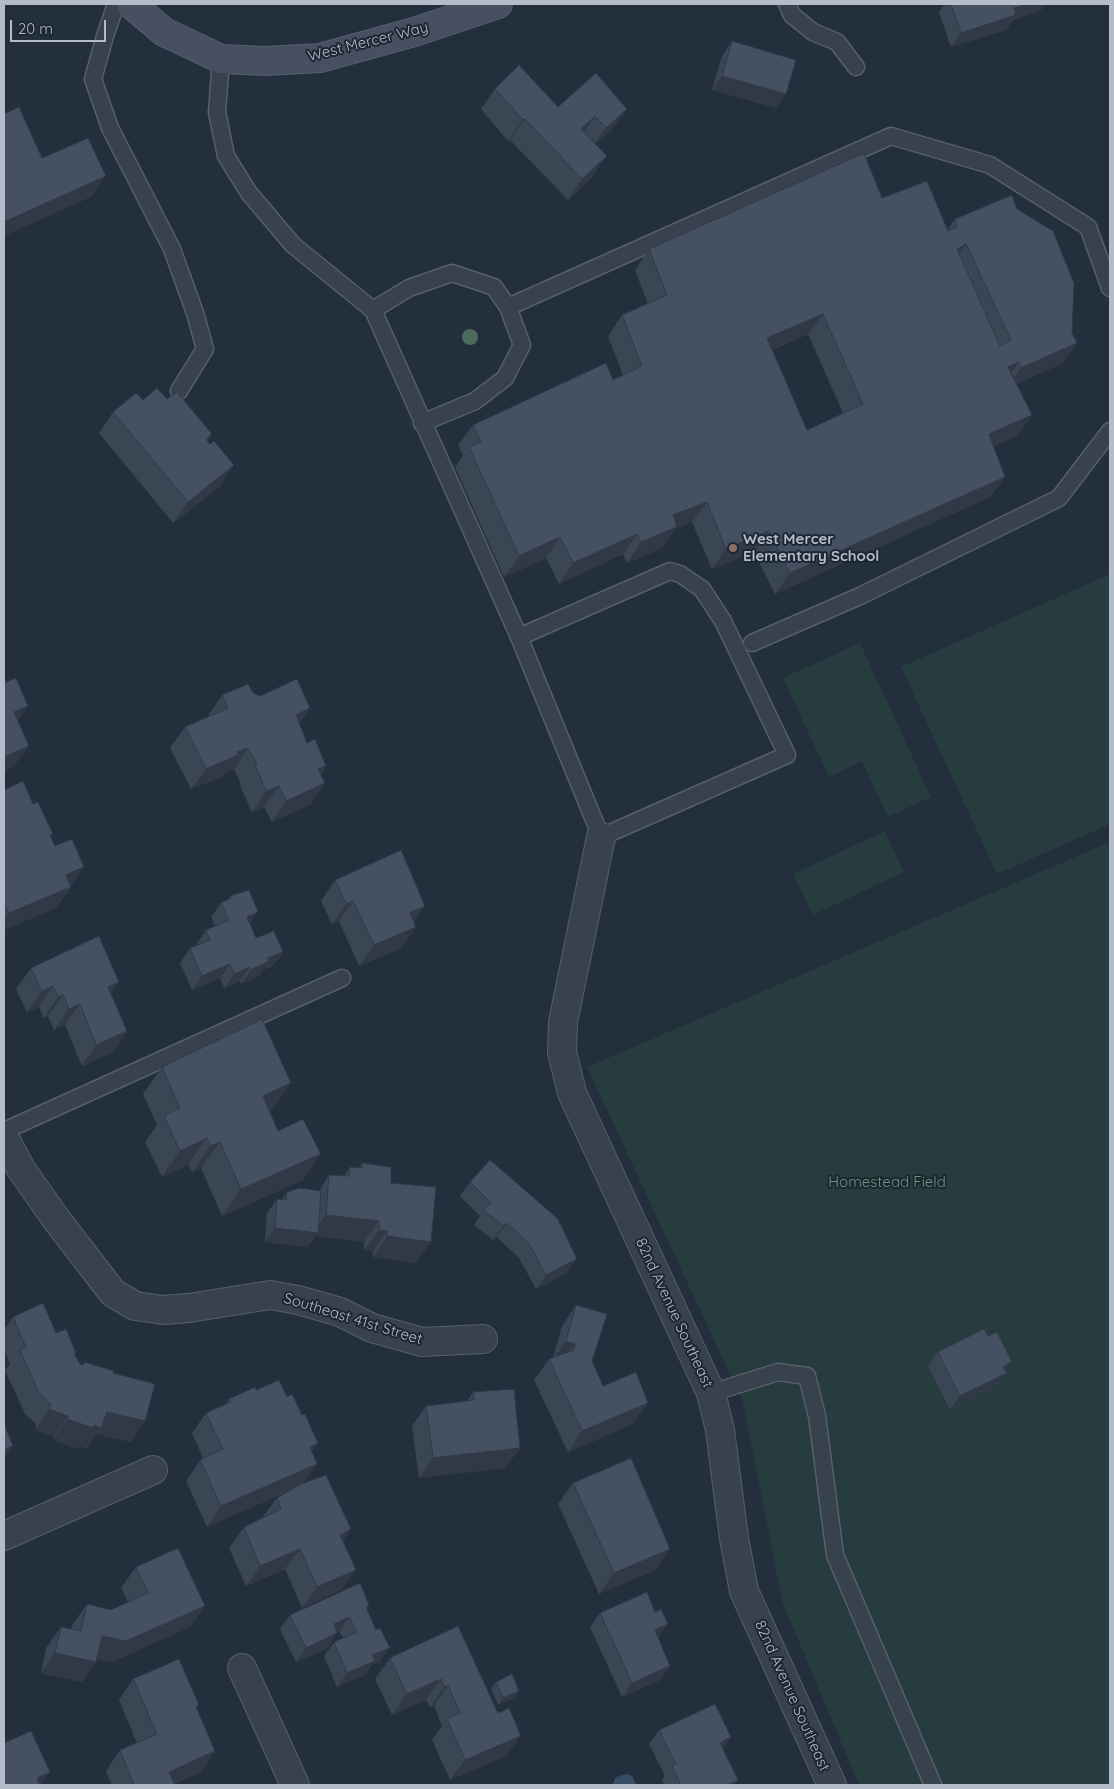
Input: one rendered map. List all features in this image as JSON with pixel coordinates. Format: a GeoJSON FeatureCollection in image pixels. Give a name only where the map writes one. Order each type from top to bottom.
{"type":"FeatureCollection","features":[{"type":"Feature","properties":{"kind":"street","name":"West Mercer Way"},"geometry":{"type":"LineString","coordinates":[[131,4],[164,32],[221,59],[265,61],[320,58],[414,32],[498,4]]}},
{"type":"Feature","properties":{"kind":"street","name":"82nd Avenue Southeast"},"geometry":{"type":"LineString","coordinates":[[601,837],[563,1022],[562,1052],[572,1093],[711,1393],[720,1430],[734,1538],[744,1591],[832,1785]]}},
{"type":"Feature","properties":{"kind":"street","name":"Southeast 41st Street"},"geometry":{"type":"LineString","coordinates":[[4,1137],[21,1169],[107,1286],[113,1293],[135,1306],[163,1310],[180,1309],[270,1295],[298,1300],[340,1312],[372,1328],[422,1342],[483,1339]]}},
{"type":"Feature","properties":{"kind":"street"},"geometry":{"type":"LineString","coordinates":[[4,1536],[153,1470]]}},
{"type":"Feature","properties":{"kind":"street"},"geometry":{"type":"LineString","coordinates":[[242,1668],[295,1785]]}},
{"type":"Feature","properties":{"kind":"lane"},"geometry":{"type":"LineString","coordinates":[[116,4],[105,36],[94,80],[110,128],[172,249],[195,313],[205,349],[180,391]]}},
{"type":"Feature","properties":{"kind":"lane"},"geometry":{"type":"LineString","coordinates":[[787,4],[792,15],[814,32],[837,42],[856,67]]}},
{"type":"Feature","properties":{"kind":"lane"},"geometry":{"type":"LineString","coordinates":[[221,59],[217,112],[226,156],[250,193],[293,245],[373,310],[519,637],[601,837],[787,755],[723,621],[702,589],[680,574],[670,571],[519,637]]}},
{"type":"Feature","properties":{"kind":"lane"},"geometry":{"type":"LineString","coordinates":[[508,306],[891,136],[990,165],[1088,227],[1110,288]]}},
{"type":"Feature","properties":{"kind":"lane"},"geometry":{"type":"LineString","coordinates":[[373,310],[409,288],[452,273],[494,287],[508,306],[522,345],[505,378],[475,401],[422,422]]}},
{"type":"Feature","properties":{"kind":"lane"},"geometry":{"type":"LineString","coordinates":[[752,643],[860,596],[1059,498],[1110,431]]}},
{"type":"Feature","properties":{"kind":"lane"},"geometry":{"type":"LineString","coordinates":[[4,1130],[342,978]]}},
{"type":"Feature","properties":{"kind":"lane"},"geometry":{"type":"LineString","coordinates":[[711,1393],[778,1372],[807,1376],[818,1416],[835,1554],[933,1785]]}},
{"type":"Feature","properties":{"kind":"green space"},"geometry":{"type":"Polygon","coordinates":[[[1110,574],[1110,824],[997,874],[901,667],[1110,574]]]}},
{"type":"Feature","properties":{"kind":"green space"},"geometry":{"type":"Polygon","coordinates":[[[860,643],[931,797],[888,817],[862,761],[829,777],[783,678],[860,643]]]}},
{"type":"Feature","properties":{"kind":"green space"},"geometry":{"type":"Polygon","coordinates":[[[885,831],[904,872],[813,915],[793,874],[885,831]]]}},
{"type":"Feature","properties":{"kind":"green space","name":"Homestead Field"},"geometry":{"type":"Polygon","coordinates":[[[1110,842],[1110,1785],[859,1785],[782,1601],[743,1402],[587,1067],[1110,842]]]}},
{"type":"Feature","properties":{"kind":"water"},"geometry":{"type":"Polygon","coordinates":[[[627,1774],[632,1776],[636,1785],[612,1785],[616,1777],[627,1774]]]}},
{"type":"Feature","properties":{"kind":"building"},"geometry":{"type":"Polygon","coordinates":[[[951,4],[1029,4],[1014,8],[1016,15],[961,33],[951,4]]]}},
{"type":"Feature","properties":{"kind":"building"},"geometry":{"type":"Polygon","coordinates":[[[732,41],[796,60],[786,94],[722,76],[732,41]]]}},
{"type":"Feature","properties":{"kind":"building"},"geometry":{"type":"Polygon","coordinates":[[[519,65],[558,107],[596,73],[627,109],[606,128],[595,116],[581,129],[607,156],[582,179],[495,89],[519,65]]]}},
{"type":"Feature","properties":{"kind":"building"},"geometry":{"type":"Polygon","coordinates":[[[19,107],[42,158],[88,138],[106,176],[4,222],[4,114],[19,107]]]}},
{"type":"Feature","properties":{"kind":"building","name":"West Mercer Elementary School"},"geometry":{"type":"Polygon","coordinates":[[[864,153],[882,198],[927,181],[948,231],[957,227],[955,219],[1012,195],[1017,209],[1053,231],[1074,283],[1072,333],[1077,343],[1021,368],[1019,362],[1008,367],[1032,415],[989,434],[1005,477],[790,573],[769,531],[726,549],[707,502],[673,515],[677,527],[641,542],[637,534],[573,563],[560,537],[519,556],[469,447],[481,441],[473,425],[606,363],[613,380],[642,366],[622,315],[667,295],[649,249],[864,153]],[[966,244],[957,249],[1000,346],[1011,340],[966,244]],[[823,314],[767,338],[807,430],[863,404],[823,314]]]}},
{"type":"Feature","properties":{"kind":"building"},"geometry":{"type":"Polygon","coordinates":[[[157,388],[167,399],[177,392],[212,434],[206,439],[210,444],[214,441],[234,465],[188,502],[113,412],[136,393],[143,400],[157,388]]]}},
{"type":"Feature","properties":{"kind":"building"},"geometry":{"type":"Polygon","coordinates":[[[16,678],[28,706],[14,712],[29,746],[4,757],[4,683],[16,678]]]}},
{"type":"Feature","properties":{"kind":"building"},"geometry":{"type":"Polygon","coordinates":[[[297,679],[310,708],[296,715],[307,743],[315,739],[326,766],[318,769],[325,783],[286,801],[279,786],[266,791],[255,765],[257,764],[248,748],[237,752],[238,755],[206,769],[185,727],[228,708],[222,695],[248,684],[253,693],[260,696],[297,679]]]}},
{"type":"Feature","properties":{"kind":"building"},"geometry":{"type":"Polygon","coordinates":[[[23,781],[33,804],[38,802],[53,834],[50,835],[55,846],[72,839],[84,867],[66,875],[71,887],[9,913],[4,903],[4,790],[23,781]]]}},
{"type":"Feature","properties":{"kind":"building"},"geometry":{"type":"Polygon","coordinates":[[[401,850],[425,906],[410,913],[416,927],[374,945],[353,901],[346,904],[335,880],[401,850]]]}},
{"type":"Feature","properties":{"kind":"building"},"geometry":{"type":"Polygon","coordinates":[[[249,890],[258,912],[247,917],[256,938],[274,931],[283,952],[268,958],[269,961],[251,970],[250,967],[234,974],[230,964],[202,976],[190,948],[210,940],[206,930],[229,920],[221,903],[231,898],[230,896],[249,890]]]}},
{"type":"Feature","properties":{"kind":"building"},"geometry":{"type":"Polygon","coordinates":[[[99,936],[119,982],[108,987],[127,1031],[96,1045],[80,1004],[69,1009],[63,995],[58,997],[53,986],[42,991],[31,968],[99,936]]]}},
{"type":"Feature","properties":{"kind":"building"},"geometry":{"type":"Polygon","coordinates":[[[262,1019],[291,1083],[263,1096],[278,1131],[303,1119],[321,1154],[241,1189],[220,1142],[210,1146],[207,1138],[180,1151],[164,1116],[180,1108],[162,1067],[262,1019]]]}},
{"type":"Feature","properties":{"kind":"building"},"geometry":{"type":"Polygon","coordinates":[[[490,1160],[558,1219],[577,1259],[546,1275],[529,1244],[507,1223],[503,1226],[484,1210],[491,1203],[470,1182],[490,1160]]]}},
{"type":"Feature","properties":{"kind":"building"},"geometry":{"type":"Polygon","coordinates":[[[362,1163],[391,1167],[391,1183],[436,1187],[431,1242],[387,1236],[387,1231],[379,1230],[379,1221],[326,1215],[329,1175],[349,1176],[350,1167],[362,1168],[362,1163]]]}},
{"type":"Feature","properties":{"kind":"building"},"geometry":{"type":"Polygon","coordinates":[[[300,1188],[321,1191],[318,1233],[275,1228],[277,1199],[286,1200],[287,1192],[300,1188]]]}},
{"type":"Feature","properties":{"kind":"building"},"geometry":{"type":"Polygon","coordinates":[[[43,1303],[56,1333],[66,1329],[76,1353],[74,1354],[80,1364],[84,1365],[84,1362],[114,1371],[113,1373],[155,1384],[145,1421],[107,1412],[101,1428],[94,1425],[93,1428],[67,1419],[68,1416],[49,1409],[51,1404],[39,1393],[20,1350],[26,1347],[13,1317],[43,1303]]]}},
{"type":"Feature","properties":{"kind":"building"},"geometry":{"type":"Polygon","coordinates":[[[576,1305],[607,1314],[592,1361],[603,1386],[636,1372],[648,1403],[582,1431],[549,1359],[574,1350],[575,1344],[566,1341],[576,1305]]]}},
{"type":"Feature","properties":{"kind":"building"},"geometry":{"type":"Polygon","coordinates":[[[984,1329],[988,1336],[997,1332],[1012,1362],[1003,1367],[1007,1373],[960,1396],[938,1352],[984,1329]]]}},
{"type":"Feature","properties":{"kind":"building"},"geometry":{"type":"Polygon","coordinates":[[[279,1380],[287,1397],[292,1394],[302,1415],[305,1414],[318,1443],[310,1447],[317,1464],[221,1506],[200,1460],[223,1449],[206,1413],[231,1402],[229,1399],[255,1387],[256,1390],[279,1380]]]}},
{"type":"Feature","properties":{"kind":"building"},"geometry":{"type":"Polygon","coordinates":[[[514,1389],[520,1448],[433,1458],[426,1406],[474,1400],[473,1392],[514,1389]]]}},
{"type":"Feature","properties":{"kind":"building"},"geometry":{"type":"Polygon","coordinates":[[[4,1424],[13,1446],[4,1450],[4,1424]]]}},
{"type":"Feature","properties":{"kind":"building"},"geometry":{"type":"Polygon","coordinates":[[[631,1458],[670,1549],[614,1573],[573,1483],[631,1458]]]}},
{"type":"Feature","properties":{"kind":"building"},"geometry":{"type":"Polygon","coordinates":[[[326,1475],[351,1529],[340,1535],[356,1570],[317,1587],[300,1549],[260,1566],[244,1527],[281,1509],[277,1498],[301,1484],[326,1475]]]}},
{"type":"Feature","properties":{"kind":"building"},"geometry":{"type":"Polygon","coordinates":[[[178,1548],[205,1606],[126,1641],[102,1636],[96,1662],[55,1653],[61,1627],[81,1631],[87,1604],[111,1610],[148,1593],[136,1567],[178,1548]]]}},
{"type":"Feature","properties":{"kind":"building"},"geometry":{"type":"Polygon","coordinates":[[[360,1583],[369,1605],[366,1607],[376,1630],[380,1628],[390,1648],[372,1655],[375,1661],[347,1673],[334,1642],[357,1632],[349,1617],[334,1624],[337,1633],[306,1648],[290,1615],[360,1583]]]}},
{"type":"Feature","properties":{"kind":"building"},"geometry":{"type":"Polygon","coordinates":[[[647,1592],[655,1612],[661,1609],[668,1624],[655,1630],[670,1666],[632,1683],[600,1613],[647,1592]]]}},
{"type":"Feature","properties":{"kind":"building"},"geometry":{"type":"Polygon","coordinates":[[[458,1626],[498,1713],[509,1708],[521,1736],[465,1760],[447,1719],[460,1713],[448,1685],[444,1687],[441,1679],[407,1694],[390,1658],[458,1626]]]}},
{"type":"Feature","properties":{"kind":"building"},"geometry":{"type":"Polygon","coordinates":[[[179,1659],[199,1705],[196,1707],[215,1751],[169,1772],[175,1785],[134,1785],[120,1750],[157,1734],[133,1679],[179,1659]]]}},
{"type":"Feature","properties":{"kind":"building"},"geometry":{"type":"Polygon","coordinates":[[[512,1674],[519,1691],[503,1698],[496,1682],[512,1674]]]}},
{"type":"Feature","properties":{"kind":"building"},"geometry":{"type":"Polygon","coordinates":[[[715,1704],[731,1737],[720,1743],[738,1780],[727,1785],[681,1785],[672,1766],[676,1764],[659,1730],[715,1704]]]}},
{"type":"Feature","properties":{"kind":"building"},"geometry":{"type":"Polygon","coordinates":[[[31,1731],[50,1772],[37,1778],[40,1785],[4,1785],[4,1743],[31,1731]]]}},
{"type":"Feature","properties":{"kind":"place","name":"West Mercer Elementary School"},"geometry":{"type":"Point","coordinates":[733,548]}}]}
